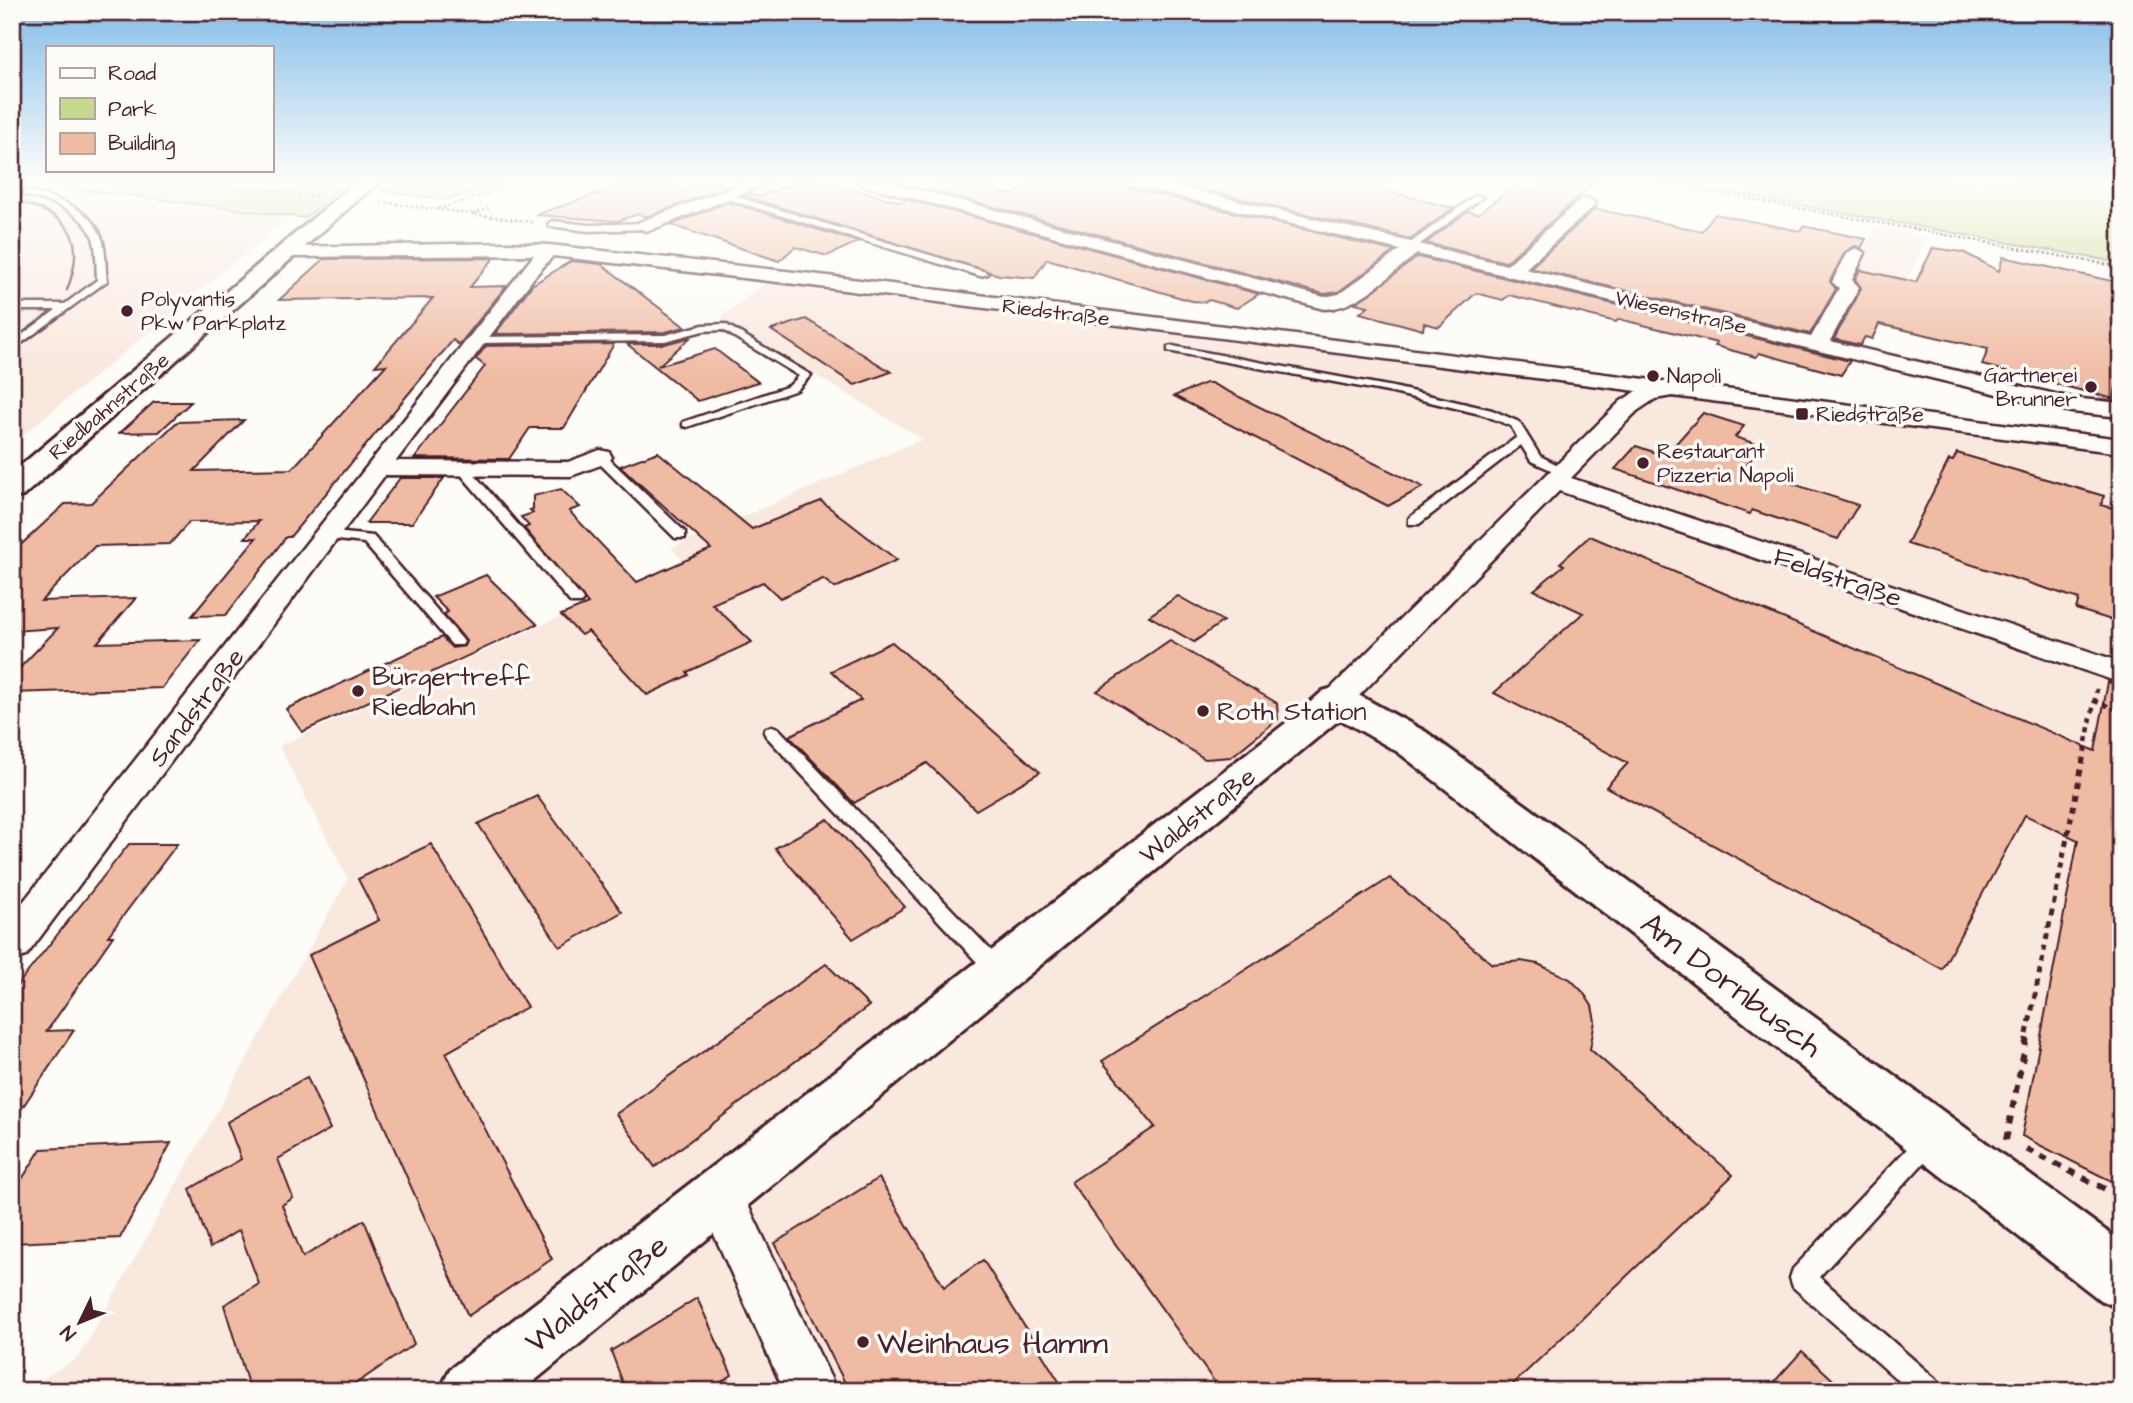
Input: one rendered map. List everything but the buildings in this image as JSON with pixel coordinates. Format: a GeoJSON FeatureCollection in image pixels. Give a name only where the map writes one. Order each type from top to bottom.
{"type":"FeatureCollection","features":[{"type":"Feature","properties":{"kind":"street","name":"Riedbahnstraße"},"geometry":{"type":"LineString","coordinates":[[12,489],[293,247]]}},
{"type":"Feature","properties":{"kind":"street"},"geometry":{"type":"LineString","coordinates":[[288,252],[367,247]]}},
{"type":"Feature","properties":{"kind":"street","name":"Sandstraße"},"geometry":{"type":"LineString","coordinates":[[12,945],[477,340],[544,247]]}},
{"type":"Feature","properties":{"kind":"street","name":"Riedstraße"},"geometry":{"type":"LineString","coordinates":[[615,247],[812,280],[2121,446]]}},
{"type":"Feature","properties":{"kind":"street"},"geometry":{"type":"LineString","coordinates":[[1115,247],[1324,303],[1337,303],[1346,298],[1411,248]]}},
{"type":"Feature","properties":{"kind":"street"},"geometry":{"type":"LineString","coordinates":[[1510,272],[1537,247]]}},
{"type":"Feature","properties":{"kind":"street","name":"Wiesenstraße"},"geometry":{"type":"LineString","coordinates":[[1411,248],[2072,405],[2121,410]]}},
{"type":"Feature","properties":{"kind":"street"},"geometry":{"type":"LineString","coordinates":[[1817,345],[1849,287],[1842,282],[1856,253]]}},
{"type":"Feature","properties":{"kind":"street","name":"Riedstraße"},"geometry":{"type":"LineString","coordinates":[[1563,377],[1603,398],[1618,417]]}},
{"type":"Feature","properties":{"kind":"street","name":"Riedstraße"},"geometry":{"type":"LineString","coordinates":[[1640,398],[1655,391],[1676,390]]}},
{"type":"Feature","properties":{"kind":"street","name":"Waldstraße"},"geometry":{"type":"LineString","coordinates":[[472,1391],[1309,726],[1640,398]]}},
{"type":"Feature","properties":{"kind":"street"},"geometry":{"type":"LineString","coordinates":[[2072,405],[2094,443]]}},
{"type":"Feature","properties":{"kind":"street"},"geometry":{"type":"LineString","coordinates":[[377,468],[572,469],[600,457]]}},
{"type":"Feature","properties":{"kind":"street","name":"Feldstraße"},"geometry":{"type":"LineString","coordinates":[[1559,476],[2111,670]]}},
{"type":"Feature","properties":{"kind":"street","name":"Am Dornbusch"},"geometry":{"type":"LineString","coordinates":[[1337,700],[1412,742],[2121,1279]]}},
{"type":"Feature","properties":{"kind":"street"},"geometry":{"type":"LineString","coordinates":[[719,1194],[811,1391]]}},
{"type":"Feature","properties":{"kind":"lane"},"geometry":{"type":"LineString","coordinates":[[12,347],[102,281],[98,247]]}},
{"type":"Feature","properties":{"kind":"lane"},"geometry":{"type":"LineString","coordinates":[[896,247],[983,274]]}},
{"type":"Feature","properties":{"kind":"lane"},"geometry":{"type":"LineString","coordinates":[[12,307],[67,307]]}},
{"type":"Feature","properties":{"kind":"lane"},"geometry":{"type":"LineString","coordinates":[[477,340],[665,338],[704,328],[725,327],[806,375],[793,388],[687,424]]}},
{"type":"Feature","properties":{"kind":"lane"},"geometry":{"type":"LineString","coordinates":[[1172,349],[1393,390],[1488,412],[1515,424],[1535,458],[1559,476]]}},
{"type":"Feature","properties":{"kind":"lane"},"geometry":{"type":"LineString","coordinates":[[1414,521],[1523,438]]}},
{"type":"Feature","properties":{"kind":"lane"},"geometry":{"type":"LineString","coordinates":[[600,457],[680,535]]}},
{"type":"Feature","properties":{"kind":"lane"},"geometry":{"type":"LineString","coordinates":[[462,468],[576,600]]}},
{"type":"Feature","properties":{"kind":"lane"},"geometry":{"type":"LineString","coordinates":[[325,536],[368,539],[457,642]]}},
{"type":"Feature","properties":{"kind":"lane"},"geometry":{"type":"LineString","coordinates":[[772,732],[999,972]]}},
{"type":"Feature","properties":{"kind":"lane"},"geometry":{"type":"LineString","coordinates":[[1930,1391],[1802,1278],[1933,1137]]}},
{"type":"Feature","properties":{"kind":"path"},"geometry":{"type":"LineString","coordinates":[[2014,247],[2121,267]]}},
{"type":"Feature","properties":{"kind":"path"},"geometry":{"type":"LineString","coordinates":[[2003,1190],[2006,1139],[2094,701],[2111,670]]}},
{"type":"Feature","properties":{"kind":"path"},"geometry":{"type":"LineString","coordinates":[[2094,701],[2121,711]]}},
{"type":"Feature","properties":{"kind":"path"},"geometry":{"type":"LineString","coordinates":[[2006,1139],[2121,1197]]}},
{"type":"Feature","properties":{"kind":"shaded area"},"geometry":{"type":"Polygon","coordinates":[[[12,247],[253,247],[12,444],[12,247]]]}},
{"type":"Feature","properties":{"kind":"shaded area"},"geometry":{"type":"Polygon","coordinates":[[[1865,247],[1922,247],[1894,306],[1852,297],[1858,285],[1847,281],[1865,247]]]}},
{"type":"Feature","properties":{"kind":"shaded area"},"geometry":{"type":"Polygon","coordinates":[[[769,280],[2121,452],[2121,1391],[22,1391],[79,1357],[348,879],[279,746],[683,560],[671,548],[922,439],[720,318],[769,280]]]}},
{"type":"Feature","properties":{"kind":"green space"},"geometry":{"type":"Polygon","coordinates":[[[2035,247],[2121,247],[2121,263],[2035,247]]]}},
{"type":"Feature","properties":{"kind":"railway"},"geometry":{"type":"LineString","coordinates":[[67,290],[73,270],[75,247]]}},
{"type":"Feature","properties":{"kind":"place","name":"Polyvantis Pkw Parkplatz"},"geometry":{"type":"Point","coordinates":[127,311]}},
{"type":"Feature","properties":{"kind":"place","name":"Napoli"},"geometry":{"type":"Point","coordinates":[1653,376]}},
{"type":"Feature","properties":{"kind":"place","name":"Gärtnerei Brunner"},"geometry":{"type":"Point","coordinates":[2091,387]}},
{"type":"Feature","properties":{"kind":"place","name":"Riedstraße"},"geometry":{"type":"Point","coordinates":[1802,414]}},
{"type":"Feature","properties":{"kind":"place","name":"Restaurant Pizzeria Napoli"},"geometry":{"type":"Point","coordinates":[1643,463]}},
{"type":"Feature","properties":{"kind":"place","name":"Bürgertreff Riedbahn"},"geometry":{"type":"Point","coordinates":[358,691]}},
{"type":"Feature","properties":{"kind":"place","name":"Roth Station"},"geometry":{"type":"Point","coordinates":[1203,711]}},
{"type":"Feature","properties":{"kind":"place","name":"Weinhaus Hamm"},"geometry":{"type":"Point","coordinates":[863,1342]}}]}
